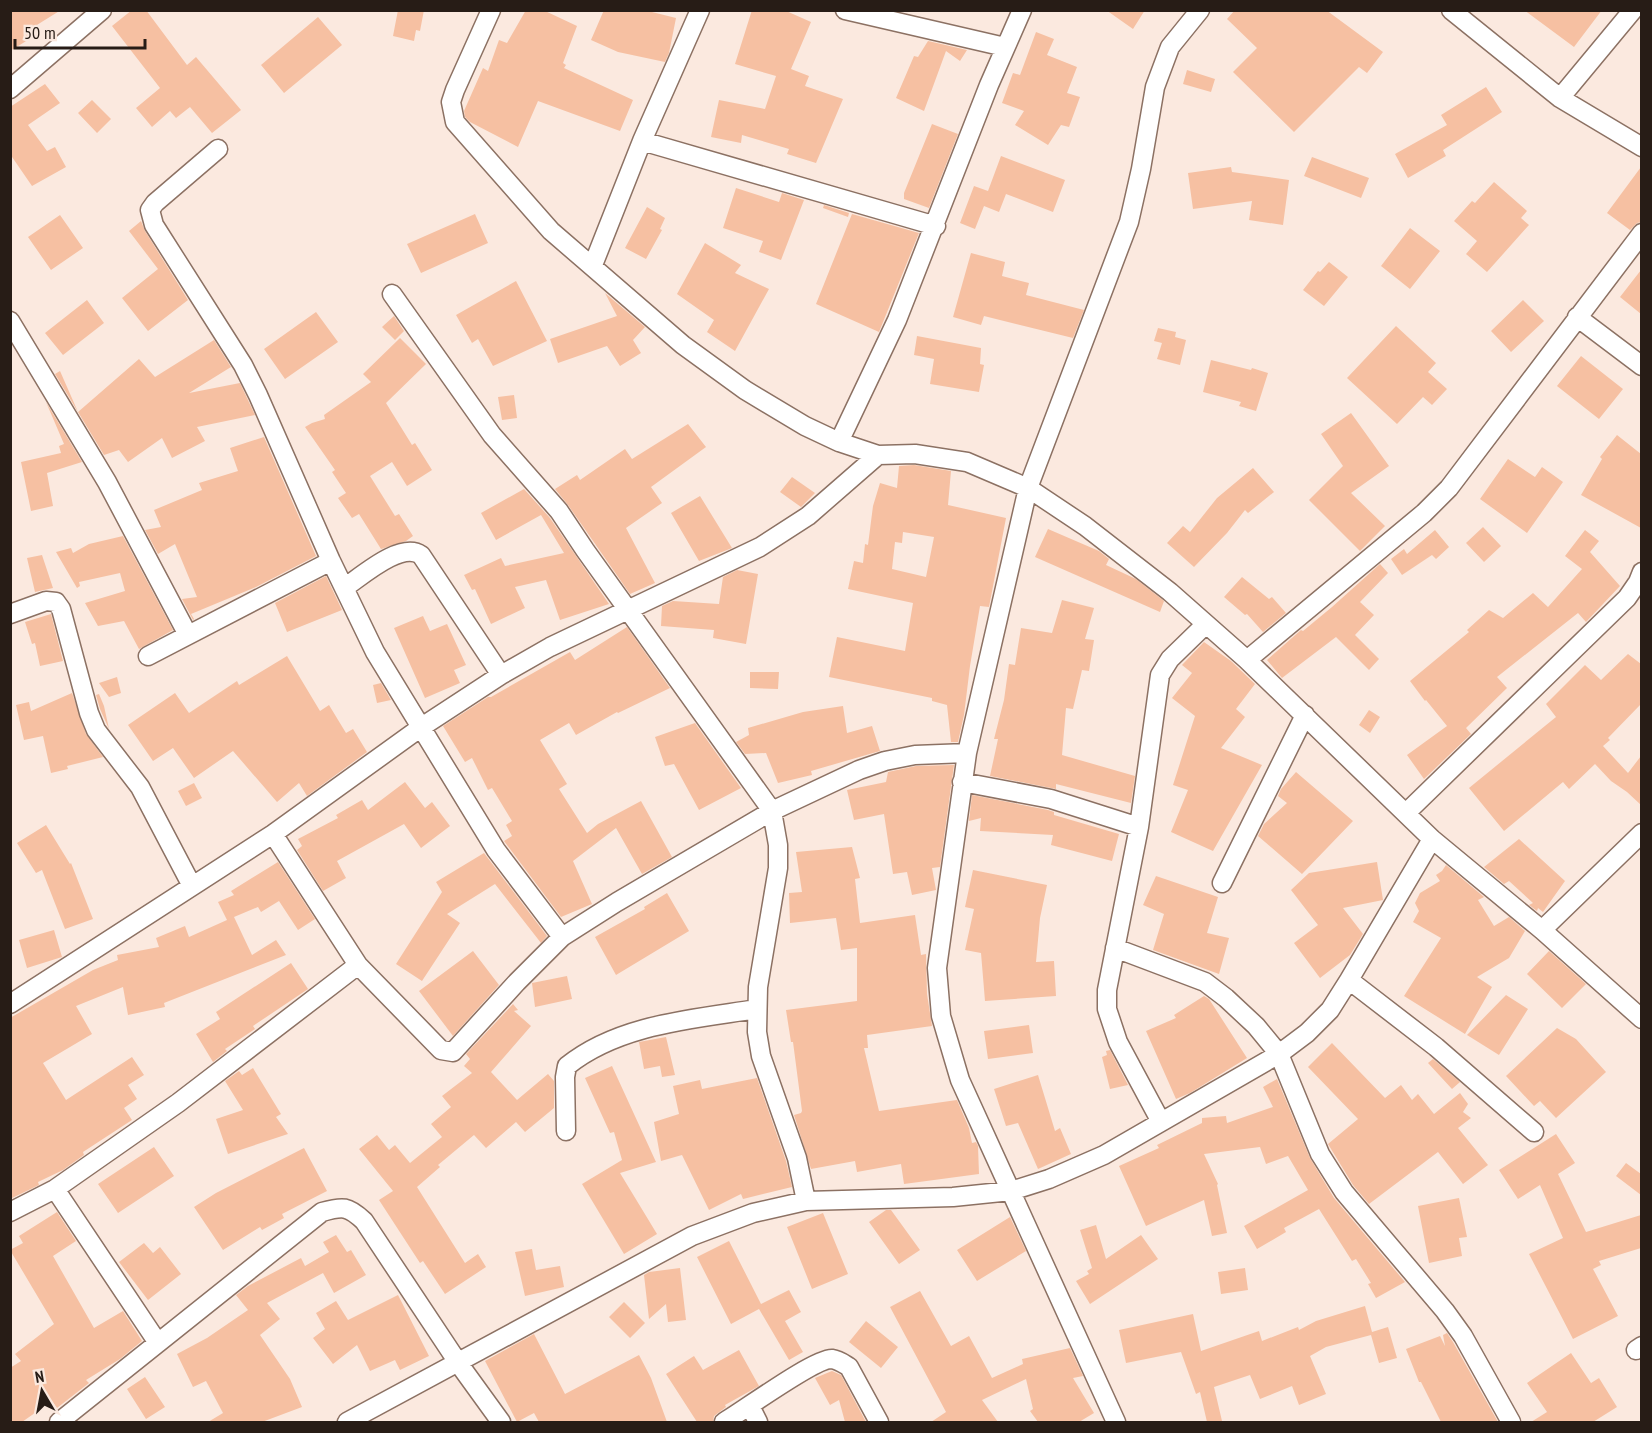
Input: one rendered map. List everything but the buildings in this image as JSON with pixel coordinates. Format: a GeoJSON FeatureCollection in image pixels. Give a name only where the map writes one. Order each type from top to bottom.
{"type":"FeatureCollection","features":[{"type":"Feature","properties":{"kind":"street"},"geometry":{"type":"LineString","coordinates":[[10,89],[102,10]]}},
{"type":"Feature","properties":{"kind":"street"},"geometry":{"type":"LineString","coordinates":[[491,10],[454,90],[451,102],[455,123],[551,231],[683,345],[805,426],[839,442],[878,455],[915,454],[967,462],[1028,488],[1085,526],[1170,592],[1247,660],[1432,839],[1542,930],[1641,1019]]}},
{"type":"Feature","properties":{"kind":"street"},"geometry":{"type":"LineString","coordinates":[[593,265],[642,141],[700,10]]}},
{"type":"Feature","properties":{"kind":"street"},"geometry":{"type":"LineString","coordinates":[[845,10],[1005,47]]}},
{"type":"Feature","properties":{"kind":"street"},"geometry":{"type":"LineString","coordinates":[[839,442],[897,320],[1005,47],[1022,10]]}},
{"type":"Feature","properties":{"kind":"street"},"geometry":{"type":"LineString","coordinates":[[1116,1422],[960,1080],[941,1016],[937,968],[967,753],[1028,488],[1129,222],[1159,77],[1170,47],[1200,10]]}},
{"type":"Feature","properties":{"kind":"street"},"geometry":{"type":"LineString","coordinates":[[1451,10],[1560,98],[1641,147]]}},
{"type":"Feature","properties":{"kind":"street"},"geometry":{"type":"LineString","coordinates":[[1560,98],[1634,10]]}},
{"type":"Feature","properties":{"kind":"street"},"geometry":{"type":"LineString","coordinates":[[642,141],[936,226]]}},
{"type":"Feature","properties":{"kind":"street"},"geometry":{"type":"LineString","coordinates":[[218,150],[155,203],[150,210],[150,217],[248,375],[331,561],[375,652],[496,850],[562,938]]}},
{"type":"Feature","properties":{"kind":"street"},"geometry":{"type":"LineString","coordinates":[[1247,660],[1424,513],[1449,488],[1641,233]]}},
{"type":"Feature","properties":{"kind":"street"},"geometry":{"type":"LineString","coordinates":[[392,294],[492,435],[559,511],[772,811],[778,845],[778,868],[758,987],[756,1032],[761,1056],[797,1158],[806,1201]]}},
{"type":"Feature","properties":{"kind":"street"},"geometry":{"type":"LineString","coordinates":[[1576,317],[1641,366]]}},
{"type":"Feature","properties":{"kind":"street"},"geometry":{"type":"LineString","coordinates":[[10,321],[106,482],[188,635]]}},
{"type":"Feature","properties":{"kind":"street"},"geometry":{"type":"LineString","coordinates":[[10,1004],[273,834],[420,728],[501,675],[550,647],[760,547],[808,516],[878,455]]}},
{"type":"Feature","properties":{"kind":"street"},"geometry":{"type":"LineString","coordinates":[[344,588],[400,552],[416,551],[421,555],[501,675]]}},
{"type":"Feature","properties":{"kind":"street"},"geometry":{"type":"LineString","coordinates":[[148,656],[331,561]]}},
{"type":"Feature","properties":{"kind":"street"},"geometry":{"type":"LineString","coordinates":[[1406,813],[1627,598],[1638,582],[1641,572]]}},
{"type":"Feature","properties":{"kind":"street"},"geometry":{"type":"LineString","coordinates":[[10,614],[46,601],[56,602],[61,609],[89,713],[96,730],[140,787],[192,886]]}},
{"type":"Feature","properties":{"kind":"street"},"geometry":{"type":"LineString","coordinates":[[1161,1122],[1118,1042],[1107,1009],[1107,990],[1139,826],[1160,675],[1170,659],[1206,624]]}},
{"type":"Feature","properties":{"kind":"street"},"geometry":{"type":"LineString","coordinates":[[1222,883],[1305,715]]}},
{"type":"Feature","properties":{"kind":"street"},"geometry":{"type":"LineString","coordinates":[[273,834],[358,965],[441,1050],[453,1052],[517,982],[562,938],[616,902],[772,811],[859,770],[885,761],[915,755],[967,753]]}},
{"type":"Feature","properties":{"kind":"street"},"geometry":{"type":"LineString","coordinates":[[962,782],[1051,799],[1139,826]]}},
{"type":"Feature","properties":{"kind":"street"},"geometry":{"type":"LineString","coordinates":[[1542,930],[1641,833]]}},
{"type":"Feature","properties":{"kind":"street"},"geometry":{"type":"LineString","coordinates":[[347,1422],[459,1364],[692,1236],[753,1213],[806,1201],[953,1197],[1011,1191],[1049,1179],[1104,1155],[1280,1054],[1307,1033],[1330,1010],[1432,839]]}},
{"type":"Feature","properties":{"kind":"street"},"geometry":{"type":"LineString","coordinates":[[1115,948],[1204,982],[1226,998],[1256,1026],[1280,1054],[1320,1154],[1330,1171],[1344,1192],[1445,1311],[1462,1336],[1511,1422]]}},
{"type":"Feature","properties":{"kind":"street"},"geometry":{"type":"LineString","coordinates":[[10,1212],[55,1189],[178,1103],[358,965]]}},
{"type":"Feature","properties":{"kind":"street"},"geometry":{"type":"LineString","coordinates":[[1349,980],[1436,1047],[1534,1132]]}},
{"type":"Feature","properties":{"kind":"street"},"geometry":{"type":"LineString","coordinates":[[566,1131],[565,1077],[567,1066],[579,1056],[630,1033],[663,1024],[757,1009]]}},
{"type":"Feature","properties":{"kind":"street"},"geometry":{"type":"LineString","coordinates":[[55,1189],[158,1343]]}},
{"type":"Feature","properties":{"kind":"street"},"geometry":{"type":"LineString","coordinates":[[59,1422],[322,1212],[338,1208],[352,1209],[364,1221],[459,1364],[501,1422]]}},
{"type":"Feature","properties":{"kind":"street"},"geometry":{"type":"LineString","coordinates":[[724,1422],[815,1364],[833,1359],[849,1367],[879,1422]]}},
{"type":"Feature","properties":{"kind":"street"},"geometry":{"type":"LineString","coordinates":[[750,1406],[758,1422]]}}]}
